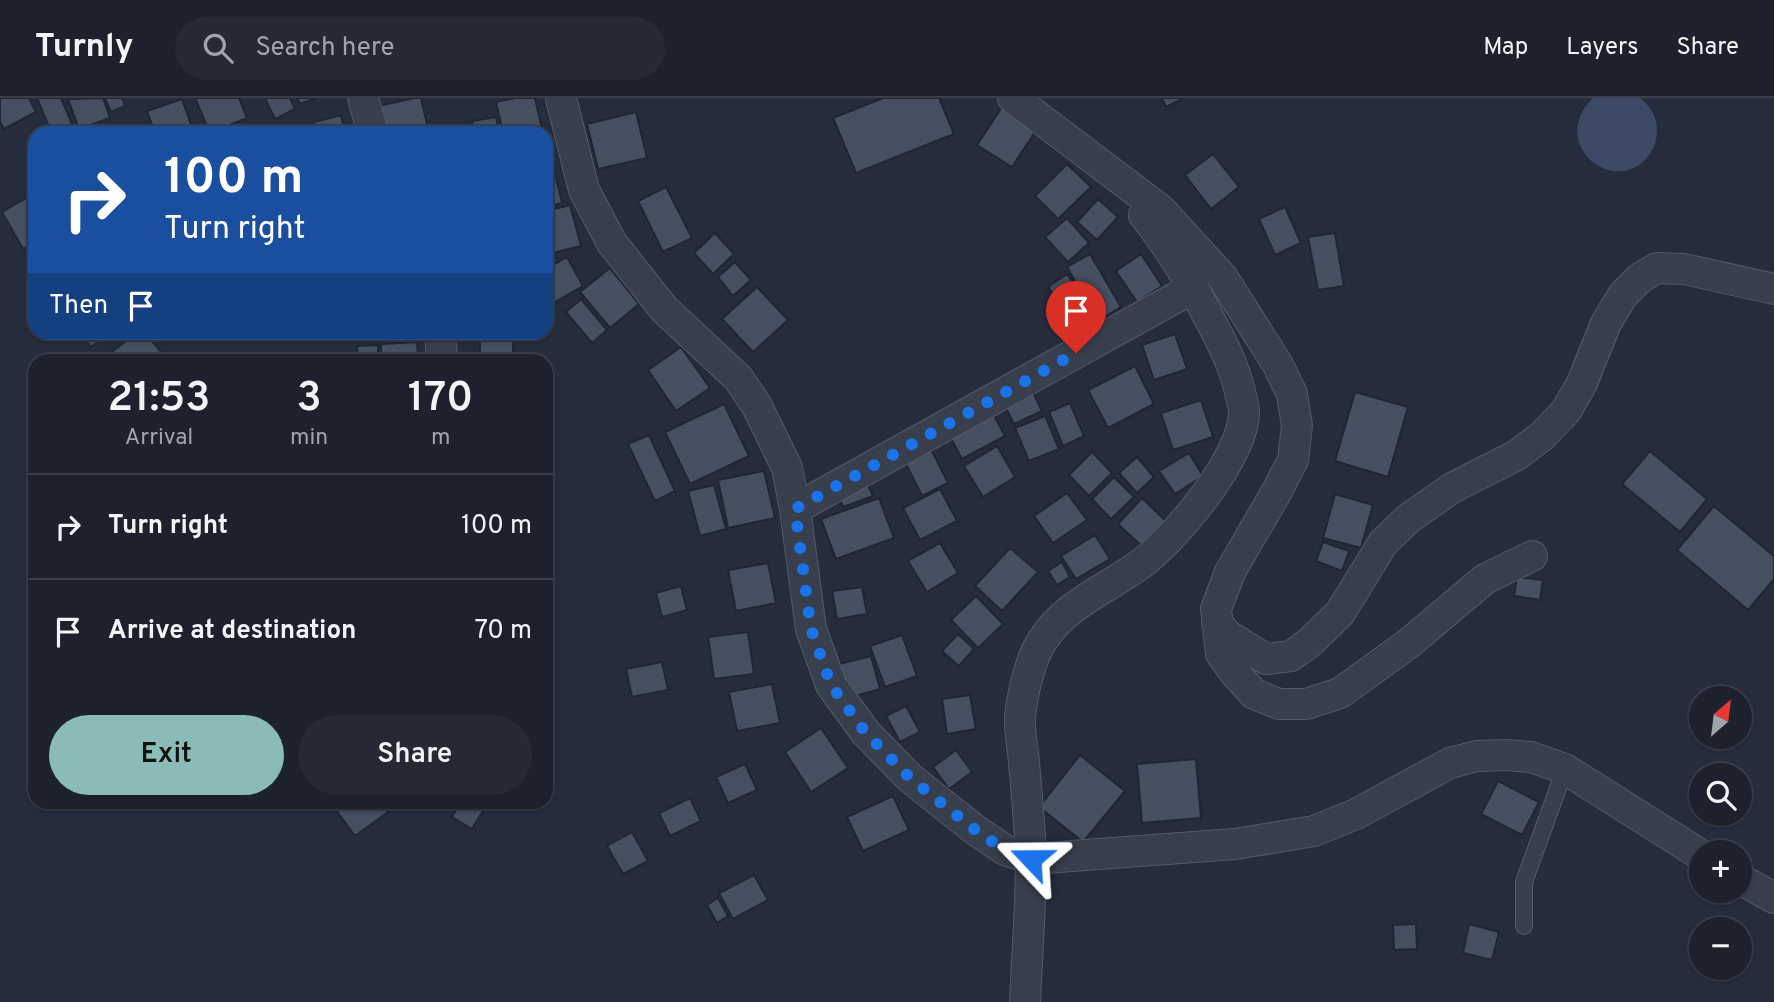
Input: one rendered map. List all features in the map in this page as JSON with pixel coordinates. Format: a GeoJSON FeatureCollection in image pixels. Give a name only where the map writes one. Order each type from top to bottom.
{"type":"FeatureCollection","features":[{"type":"Feature","properties":{"kind":"street"},"geometry":{"type":"LineString","coordinates":[[363,98],[371,126]]}},
{"type":"Feature","properties":{"kind":"street"},"geometry":{"type":"LineString","coordinates":[[561,98],[584,190],[612,243],[664,309],[738,378],[757,406],[787,468],[811,629],[831,685],[866,733],[910,778],[1005,850],[1031,859],[1235,844],[1314,831],[1356,814],[1450,763],[1477,756],[1506,755],[1531,757],[1565,769],[1689,847]]}},
{"type":"Feature","properties":{"kind":"street"},"geometry":{"type":"LineString","coordinates":[[1013,98],[1161,210],[1223,278],[1278,365],[1292,394],[1297,426],[1293,460],[1230,572],[1216,609],[1221,653],[1254,694],[1279,704],[1306,704],[1340,693],[1408,644],[1485,579],[1532,556]]}},
{"type":"Feature","properties":{"kind":"street"},"geometry":{"type":"LineString","coordinates":[[1025,1002],[1031,859],[1020,718],[1033,659],[1044,636],[1060,617],[1151,557],[1176,532],[1210,488],[1241,434],[1244,411],[1228,354],[1194,288],[1152,225],[1118,182],[1096,160]]}},
{"type":"Feature","properties":{"kind":"street"},"geometry":{"type":"LineString","coordinates":[[1217,623],[1227,635],[1266,659],[1291,656],[1309,643],[1339,613],[1383,543],[1409,518],[1452,488],[1517,455],[1542,436],[1566,411],[1582,383],[1606,323],[1623,295],[1640,278],[1657,268],[1684,268],[1774,289]]}},
{"type":"Feature","properties":{"kind":"street"},"geometry":{"type":"LineString","coordinates":[[795,509],[1194,288]]}},
{"type":"Feature","properties":{"kind":"street"},"geometry":{"type":"LineString","coordinates":[[1752,886],[1774,898]]}},
{"type":"Feature","properties":{"kind":"lane"},"geometry":{"type":"LineString","coordinates":[[1524,926],[1524,882],[1565,769]]}},
{"type":"Feature","properties":{"kind":"water"},"geometry":{"type":"Polygon","coordinates":[[[1593,98],[1640,98],[1647,104],[1654,116],[1657,130],[1654,146],[1645,160],[1631,169],[1616,171],[1601,167],[1589,159],[1580,146],[1577,131],[1581,115],[1593,98]]]}},
{"type":"Feature","properties":{"kind":"building"},"geometry":{"type":"Polygon","coordinates":[[[0,98],[29,98],[36,112],[4,129],[0,121],[0,98]]]}},
{"type":"Feature","properties":{"kind":"building"},"geometry":{"type":"Polygon","coordinates":[[[37,98],[61,98],[72,124],[49,126],[37,98]]]}},
{"type":"Feature","properties":{"kind":"building"},"geometry":{"type":"Polygon","coordinates":[[[103,98],[110,118],[87,126],[78,126],[68,99],[103,98]]]}},
{"type":"Feature","properties":{"kind":"building"},"geometry":{"type":"Polygon","coordinates":[[[105,98],[122,98],[125,106],[111,112],[105,98]]]}},
{"type":"Feature","properties":{"kind":"building"},"geometry":{"type":"Polygon","coordinates":[[[195,98],[239,98],[247,118],[227,126],[207,126],[195,98]]]}},
{"type":"Feature","properties":{"kind":"building"},"geometry":{"type":"Polygon","coordinates":[[[265,98],[290,98],[295,109],[275,119],[265,98]]]}},
{"type":"Feature","properties":{"kind":"building"},"geometry":{"type":"Polygon","coordinates":[[[297,98],[316,98],[300,104],[297,98]]]}},
{"type":"Feature","properties":{"kind":"building"},"geometry":{"type":"Polygon","coordinates":[[[421,98],[427,126],[382,126],[378,106],[421,98]]]}},
{"type":"Feature","properties":{"kind":"building"},"geometry":{"type":"Polygon","coordinates":[[[535,98],[541,126],[501,126],[496,102],[535,98]]]}},
{"type":"Feature","properties":{"kind":"building"},"geometry":{"type":"Polygon","coordinates":[[[883,98],[939,98],[954,134],[856,173],[833,118],[883,98]]]}},
{"type":"Feature","properties":{"kind":"building"},"geometry":{"type":"Polygon","coordinates":[[[1162,98],[1184,98],[1166,107],[1162,98]]]}},
{"type":"Feature","properties":{"kind":"building"},"geometry":{"type":"Polygon","coordinates":[[[182,99],[192,126],[152,126],[147,111],[182,99]]]}},
{"type":"Feature","properties":{"kind":"building"},"geometry":{"type":"Polygon","coordinates":[[[1002,107],[1037,129],[1012,167],[977,145],[1002,107]]]}},
{"type":"Feature","properties":{"kind":"building"},"geometry":{"type":"Polygon","coordinates":[[[636,112],[647,158],[598,169],[587,124],[636,112]]]}},
{"type":"Feature","properties":{"kind":"building"},"geometry":{"type":"Polygon","coordinates":[[[341,115],[343,126],[315,126],[314,122],[341,115]]]}},
{"type":"Feature","properties":{"kind":"building"},"geometry":{"type":"Polygon","coordinates":[[[496,117],[498,126],[473,126],[472,121],[496,117]]]}},
{"type":"Feature","properties":{"kind":"building"},"geometry":{"type":"Polygon","coordinates":[[[1213,154],[1239,187],[1211,209],[1185,175],[1213,154]]]}},
{"type":"Feature","properties":{"kind":"building"},"geometry":{"type":"Polygon","coordinates":[[[1067,164],[1091,187],[1058,219],[1035,196],[1067,164]]]}},
{"type":"Feature","properties":{"kind":"building"},"geometry":{"type":"Polygon","coordinates":[[[553,166],[562,203],[553,205],[553,166]]]}},
{"type":"Feature","properties":{"kind":"building"},"geometry":{"type":"Polygon","coordinates":[[[666,187],[692,238],[663,252],[638,201],[666,187]]]}},
{"type":"Feature","properties":{"kind":"building"},"geometry":{"type":"Polygon","coordinates":[[[28,197],[28,246],[23,249],[2,212],[28,197]]]}},
{"type":"Feature","properties":{"kind":"building"},"geometry":{"type":"Polygon","coordinates":[[[1098,199],[1118,217],[1097,240],[1077,222],[1098,199]]]}},
{"type":"Feature","properties":{"kind":"building"},"geometry":{"type":"Polygon","coordinates":[[[570,205],[581,246],[553,253],[553,209],[570,205]]]}},
{"type":"Feature","properties":{"kind":"building"},"geometry":{"type":"Polygon","coordinates":[[[1285,207],[1301,243],[1275,255],[1259,219],[1285,207]]]}},
{"type":"Feature","properties":{"kind":"building"},"geometry":{"type":"Polygon","coordinates":[[[1067,218],[1089,243],[1068,262],[1045,237],[1067,218]]]}},
{"type":"Feature","properties":{"kind":"building"},"geometry":{"type":"Polygon","coordinates":[[[715,233],[734,254],[713,274],[694,253],[715,233]]]}},
{"type":"Feature","properties":{"kind":"building"},"geometry":{"type":"Polygon","coordinates":[[[1335,233],[1344,286],[1318,290],[1308,237],[1335,233]]]}},
{"type":"Feature","properties":{"kind":"building"},"geometry":{"type":"Polygon","coordinates":[[[1090,254],[1121,307],[1098,321],[1067,267],[1090,254]]]}},
{"type":"Feature","properties":{"kind":"building"},"geometry":{"type":"Polygon","coordinates":[[[1141,254],[1162,286],[1137,302],[1116,271],[1141,254]]]}},
{"type":"Feature","properties":{"kind":"building"},"geometry":{"type":"Polygon","coordinates":[[[567,257],[583,286],[553,303],[553,265],[567,257]]]}},
{"type":"Feature","properties":{"kind":"building"},"geometry":{"type":"Polygon","coordinates":[[[735,262],[751,280],[733,296],[718,277],[735,262]]]}},
{"type":"Feature","properties":{"kind":"building"},"geometry":{"type":"Polygon","coordinates":[[[610,268],[639,304],[610,328],[580,292],[610,268]]]}},
{"type":"Feature","properties":{"kind":"building"},"geometry":{"type":"Polygon","coordinates":[[[1067,274],[1076,287],[1057,300],[1048,287],[1067,274]]]}},
{"type":"Feature","properties":{"kind":"building"},"geometry":{"type":"Polygon","coordinates":[[[757,287],[788,320],[753,352],[722,319],[757,287]]]}},
{"type":"Feature","properties":{"kind":"building"},"geometry":{"type":"Polygon","coordinates":[[[581,299],[607,330],[592,343],[566,312],[581,299]]]}},
{"type":"Feature","properties":{"kind":"building"},"geometry":{"type":"Polygon","coordinates":[[[1175,334],[1187,369],[1154,380],[1142,345],[1175,334]]]}},
{"type":"Feature","properties":{"kind":"building"},"geometry":{"type":"Polygon","coordinates":[[[85,340],[100,340],[91,347],[85,340]]]}},
{"type":"Feature","properties":{"kind":"building"},"geometry":{"type":"Polygon","coordinates":[[[127,340],[151,340],[162,354],[109,354],[127,340]]]}},
{"type":"Feature","properties":{"kind":"building"},"geometry":{"type":"Polygon","coordinates":[[[480,340],[513,340],[513,353],[480,353],[480,340]]]}},
{"type":"Feature","properties":{"kind":"building"},"geometry":{"type":"Polygon","coordinates":[[[417,342],[418,354],[381,354],[381,344],[417,342]]]}},
{"type":"Feature","properties":{"kind":"building"},"geometry":{"type":"Polygon","coordinates":[[[378,345],[378,354],[358,354],[357,346],[378,345]]]}},
{"type":"Feature","properties":{"kind":"building"},"geometry":{"type":"Polygon","coordinates":[[[681,347],[710,388],[676,411],[648,370],[681,347]]]}},
{"type":"Feature","properties":{"kind":"building"},"geometry":{"type":"Polygon","coordinates":[[[1135,366],[1154,404],[1108,428],[1088,390],[1135,366]]]}},
{"type":"Feature","properties":{"kind":"building"},"geometry":{"type":"Polygon","coordinates":[[[1031,388],[1042,411],[1014,424],[1003,402],[1031,388]]]}},
{"type":"Feature","properties":{"kind":"building"},"geometry":{"type":"Polygon","coordinates":[[[1355,392],[1408,407],[1388,477],[1335,461],[1355,392]]]}},
{"type":"Feature","properties":{"kind":"building"},"geometry":{"type":"Polygon","coordinates":[[[1201,400],[1213,437],[1173,450],[1161,413],[1201,400]]]}},
{"type":"Feature","properties":{"kind":"building"},"geometry":{"type":"Polygon","coordinates":[[[1070,403],[1084,436],[1063,446],[1049,412],[1070,403]]]}},
{"type":"Feature","properties":{"kind":"building"},"geometry":{"type":"Polygon","coordinates":[[[724,404],[749,456],[690,484],[665,432],[724,404]]]}},
{"type":"Feature","properties":{"kind":"building"},"geometry":{"type":"Polygon","coordinates":[[[990,408],[1005,436],[962,459],[947,431],[990,408]]]}},
{"type":"Feature","properties":{"kind":"building"},"geometry":{"type":"Polygon","coordinates":[[[1045,416],[1059,449],[1029,461],[1015,428],[1045,416]]]}},
{"type":"Feature","properties":{"kind":"building"},"geometry":{"type":"Polygon","coordinates":[[[649,435],[675,491],[655,501],[628,444],[649,435]]]}},
{"type":"Feature","properties":{"kind":"building"},"geometry":{"type":"Polygon","coordinates":[[[928,443],[948,483],[922,496],[902,456],[928,443]]]}},
{"type":"Feature","properties":{"kind":"building"},"geometry":{"type":"Polygon","coordinates":[[[997,446],[1015,477],[983,497],[964,466],[997,446]]]}},
{"type":"Feature","properties":{"kind":"building"},"geometry":{"type":"Polygon","coordinates":[[[1650,451],[1707,499],[1680,532],[1622,484],[1650,451]]]}},
{"type":"Feature","properties":{"kind":"building"},"geometry":{"type":"Polygon","coordinates":[[[1092,452],[1112,473],[1089,496],[1069,475],[1092,452]]]}},
{"type":"Feature","properties":{"kind":"building"},"geometry":{"type":"Polygon","coordinates":[[[1189,453],[1203,476],[1175,494],[1159,471],[1189,453]]]}},
{"type":"Feature","properties":{"kind":"building"},"geometry":{"type":"Polygon","coordinates":[[[1137,457],[1154,477],[1137,493],[1119,473],[1137,457]]]}},
{"type":"Feature","properties":{"kind":"building"},"geometry":{"type":"Polygon","coordinates":[[[764,471],[775,518],[728,528],[718,480],[764,471]]]}},
{"type":"Feature","properties":{"kind":"building"},"geometry":{"type":"Polygon","coordinates":[[[1114,477],[1134,497],[1111,519],[1092,499],[1114,477]]]}},
{"type":"Feature","properties":{"kind":"building"},"geometry":{"type":"Polygon","coordinates":[[[866,481],[873,496],[843,507],[838,492],[866,481]]]}},
{"type":"Feature","properties":{"kind":"building"},"geometry":{"type":"Polygon","coordinates":[[[714,485],[726,529],[700,536],[688,491],[714,485]]]}},
{"type":"Feature","properties":{"kind":"building"},"geometry":{"type":"Polygon","coordinates":[[[940,489],[957,521],[920,540],[903,508],[940,489]]]}},
{"type":"Feature","properties":{"kind":"building"},"geometry":{"type":"Polygon","coordinates":[[[1067,493],[1087,520],[1053,543],[1034,516],[1067,493]]]}},
{"type":"Feature","properties":{"kind":"building"},"geometry":{"type":"Polygon","coordinates":[[[1335,494],[1373,505],[1361,548],[1323,538],[1335,494]]]}},
{"type":"Feature","properties":{"kind":"building"},"geometry":{"type":"Polygon","coordinates":[[[879,498],[894,538],[836,559],[821,519],[879,498]]]}},
{"type":"Feature","properties":{"kind":"building"},"geometry":{"type":"Polygon","coordinates":[[[1142,498],[1172,527],[1148,552],[1118,524],[1142,498]]]}},
{"type":"Feature","properties":{"kind":"building"},"geometry":{"type":"Polygon","coordinates":[[[1714,506],[1774,556],[1774,579],[1748,610],[1677,550],[1714,506]]]}},
{"type":"Feature","properties":{"kind":"building"},"geometry":{"type":"Polygon","coordinates":[[[1095,535],[1110,559],[1076,579],[1061,556],[1095,535]]]}},
{"type":"Feature","properties":{"kind":"building"},"geometry":{"type":"Polygon","coordinates":[[[1323,542],[1349,551],[1342,571],[1316,561],[1323,542]]]}},
{"type":"Feature","properties":{"kind":"building"},"geometry":{"type":"Polygon","coordinates":[[[940,543],[958,573],[927,592],[908,561],[940,543]]]}},
{"type":"Feature","properties":{"kind":"building"},"geometry":{"type":"Polygon","coordinates":[[[1010,548],[1038,572],[1002,611],[975,586],[1010,548]]]}},
{"type":"Feature","properties":{"kind":"building"},"geometry":{"type":"Polygon","coordinates":[[[1062,562],[1070,577],[1057,585],[1048,571],[1062,562]]]}},
{"type":"Feature","properties":{"kind":"building"},"geometry":{"type":"Polygon","coordinates":[[[768,563],[776,603],[736,611],[728,570],[768,563]]]}},
{"type":"Feature","properties":{"kind":"building"},"geometry":{"type":"Polygon","coordinates":[[[1517,577],[1543,580],[1540,600],[1514,596],[1517,577]]]}},
{"type":"Feature","properties":{"kind":"building"},"geometry":{"type":"Polygon","coordinates":[[[681,586],[687,610],[662,617],[656,593],[681,586]]]}},
{"type":"Feature","properties":{"kind":"building"},"geometry":{"type":"Polygon","coordinates":[[[862,587],[867,614],[837,619],[832,591],[862,587]]]}},
{"type":"Feature","properties":{"kind":"building"},"geometry":{"type":"Polygon","coordinates":[[[976,596],[1003,624],[978,648],[951,620],[976,596]]]}},
{"type":"Feature","properties":{"kind":"building"},"geometry":{"type":"Polygon","coordinates":[[[748,632],[754,674],[714,679],[708,637],[748,632]]]}},
{"type":"Feature","properties":{"kind":"building"},"geometry":{"type":"Polygon","coordinates":[[[958,634],[974,649],[959,666],[942,651],[958,634]]]}},
{"type":"Feature","properties":{"kind":"building"},"geometry":{"type":"Polygon","coordinates":[[[902,635],[917,676],[885,687],[870,646],[902,635]]]}},
{"type":"Feature","properties":{"kind":"building"},"geometry":{"type":"Polygon","coordinates":[[[871,656],[880,689],[848,698],[839,664],[871,656]]]}},
{"type":"Feature","properties":{"kind":"building"},"geometry":{"type":"Polygon","coordinates":[[[662,662],[668,690],[632,697],[626,669],[662,662]]]}},
{"type":"Feature","properties":{"kind":"building"},"geometry":{"type":"Polygon","coordinates":[[[772,684],[780,723],[737,731],[729,692],[772,684]]]}},
{"type":"Feature","properties":{"kind":"building"},"geometry":{"type":"Polygon","coordinates":[[[970,695],[976,729],[947,734],[942,699],[970,695]]]}},
{"type":"Feature","properties":{"kind":"building"},"geometry":{"type":"Polygon","coordinates":[[[906,706],[920,732],[900,742],[886,716],[906,706]]]}},
{"type":"Feature","properties":{"kind":"building"},"geometry":{"type":"Polygon","coordinates":[[[821,728],[848,768],[811,792],[785,752],[821,728]]]}},
{"type":"Feature","properties":{"kind":"building"},"geometry":{"type":"Polygon","coordinates":[[[956,750],[972,772],[949,789],[933,767],[956,750]]]}},
{"type":"Feature","properties":{"kind":"building"},"geometry":{"type":"Polygon","coordinates":[[[1080,755],[1125,791],[1083,842],[1039,807],[1080,755]]]}},
{"type":"Feature","properties":{"kind":"building"},"geometry":{"type":"Polygon","coordinates":[[[1196,759],[1201,818],[1142,823],[1137,764],[1196,759]]]}},
{"type":"Feature","properties":{"kind":"building"},"geometry":{"type":"Polygon","coordinates":[[[745,764],[757,790],[728,803],[716,777],[745,764]]]}},
{"type":"Feature","properties":{"kind":"building"},"geometry":{"type":"Polygon","coordinates":[[[1498,781],[1539,802],[1522,835],[1481,814],[1498,781]]]}},
{"type":"Feature","properties":{"kind":"building"},"geometry":{"type":"Polygon","coordinates":[[[893,796],[909,830],[863,851],[847,817],[893,796]]]}},
{"type":"Feature","properties":{"kind":"building"},"geometry":{"type":"Polygon","coordinates":[[[690,798],[701,821],[670,836],[659,813],[690,798]]]}},
{"type":"Feature","properties":{"kind":"building"},"geometry":{"type":"Polygon","coordinates":[[[386,809],[388,812],[355,836],[336,810],[386,809]]]}},
{"type":"Feature","properties":{"kind":"building"},"geometry":{"type":"Polygon","coordinates":[[[457,809],[484,809],[472,829],[452,817],[457,809]]]}},
{"type":"Feature","properties":{"kind":"building"},"geometry":{"type":"Polygon","coordinates":[[[632,832],[648,861],[623,874],[607,846],[632,832]]]}},
{"type":"Feature","properties":{"kind":"building"},"geometry":{"type":"Polygon","coordinates":[[[754,875],[768,900],[733,919],[719,893],[754,875]]]}},
{"type":"Feature","properties":{"kind":"building"},"geometry":{"type":"Polygon","coordinates":[[[718,898],[728,916],[717,923],[707,905],[718,898]]]}},
{"type":"Feature","properties":{"kind":"building"},"geometry":{"type":"Polygon","coordinates":[[[1416,924],[1417,949],[1394,950],[1393,925],[1416,924]]]}},
{"type":"Feature","properties":{"kind":"building"},"geometry":{"type":"Polygon","coordinates":[[[1469,924],[1499,932],[1492,960],[1463,953],[1469,924]]]}},
{"type":"Feature","properties":{"kind":"route"},"geometry":{"type":"LineString","coordinates":[[1031,859],[1005,850],[910,778],[866,733],[831,685],[811,629],[795,509],[1076,353]]}}]}
